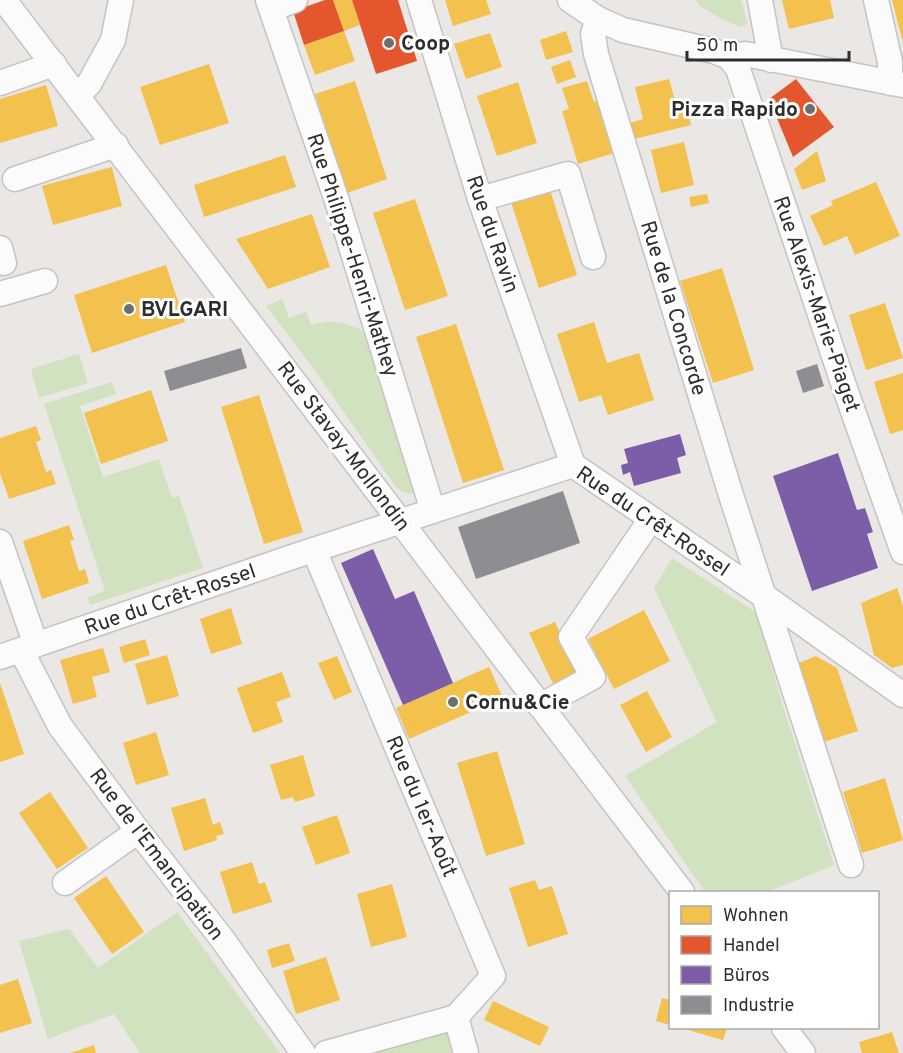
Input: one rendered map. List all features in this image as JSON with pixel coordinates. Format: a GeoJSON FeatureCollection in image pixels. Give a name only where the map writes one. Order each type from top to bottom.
{"type":"FeatureCollection","features":[{"type":"Feature","properties":{"kind":"street","name":"Rue Stavay-Mollondin"},"geometry":{"type":"LineString","coordinates":[[4,0],[681,891]]}},
{"type":"Feature","properties":{"kind":"street"},"geometry":{"type":"LineString","coordinates":[[78,95],[89,84],[113,40],[121,0]]}},
{"type":"Feature","properties":{"kind":"street"},"geometry":{"type":"LineString","coordinates":[[266,3],[295,0]]}},
{"type":"Feature","properties":{"kind":"street","name":"Rue du Ravin"},"geometry":{"type":"LineString","coordinates":[[419,0],[480,199],[573,465]]}},
{"type":"Feature","properties":{"kind":"street"},"geometry":{"type":"LineString","coordinates":[[570,0],[598,19],[623,30],[714,51],[729,57],[745,54],[897,84],[876,0]]}},
{"type":"Feature","properties":{"kind":"street"},"geometry":{"type":"LineString","coordinates":[[760,0],[771,60]]}},
{"type":"Feature","properties":{"kind":"street","name":"Rue Philippe-Henri-Mathey"},"geometry":{"type":"LineString","coordinates":[[266,3],[336,198],[433,511]]}},
{"type":"Feature","properties":{"kind":"street","name":"Rue de la Concorde"},"geometry":{"type":"LineString","coordinates":[[598,19],[593,34],[596,54],[764,596],[851,865]]}},
{"type":"Feature","properties":{"kind":"street","name":"Rue Alexis-Marie-Piaget"},"geometry":{"type":"LineString","coordinates":[[729,57],[738,69],[844,386],[903,552]]}},
{"type":"Feature","properties":{"kind":"street"},"geometry":{"type":"LineString","coordinates":[[0,84],[54,64]]}},
{"type":"Feature","properties":{"kind":"street"},"geometry":{"type":"LineString","coordinates":[[15,179],[116,145]]}},
{"type":"Feature","properties":{"kind":"street"},"geometry":{"type":"LineString","coordinates":[[480,199],[568,174],[593,257]]}},
{"type":"Feature","properties":{"kind":"street"},"geometry":{"type":"LineString","coordinates":[[0,294],[45,281]]}},
{"type":"Feature","properties":{"kind":"street","name":"Rue du Crêt-Rossel"},"geometry":{"type":"LineString","coordinates":[[19,650],[573,465],[903,695]]}},
{"type":"Feature","properties":{"kind":"street"},"geometry":{"type":"LineString","coordinates":[[540,706],[593,677],[571,637],[651,519]]}},
{"type":"Feature","properties":{"kind":"street","name":"Rue de l'Emancipation"},"geometry":{"type":"LineString","coordinates":[[0,542],[19,650],[60,726],[223,940],[303,1053]]}},
{"type":"Feature","properties":{"kind":"street","name":"Rue du 1er-Août"},"geometry":{"type":"LineString","coordinates":[[314,550],[493,976],[456,1017]]}},
{"type":"Feature","properties":{"kind":"street"},"geometry":{"type":"LineString","coordinates":[[65,883],[138,831]]}},
{"type":"Feature","properties":{"kind":"street"},"geometry":{"type":"LineString","coordinates":[[326,1053],[456,1017],[466,1053]]}},
{"type":"Feature","properties":{"kind":"street"},"geometry":{"type":"LineString","coordinates":[[785,1029],[803,1053]]}},
{"type":"Feature","properties":{"kind":"green space"},"geometry":{"type":"Polygon","coordinates":[[[696,0],[741,0],[747,24],[741,27],[723,20],[699,5],[696,0]]]}},
{"type":"Feature","properties":{"kind":"green space"},"geometry":{"type":"Polygon","coordinates":[[[282,299],[289,318],[306,312],[311,325],[324,322],[337,323],[362,330],[415,479],[415,490],[411,494],[396,487],[316,372],[266,306],[282,299]]]}},
{"type":"Feature","properties":{"kind":"green space"},"geometry":{"type":"Polygon","coordinates":[[[79,354],[88,383],[39,398],[31,369],[79,354]]]}},
{"type":"Feature","properties":{"kind":"green space"},"geometry":{"type":"Polygon","coordinates":[[[112,382],[116,394],[80,406],[103,477],[159,459],[172,498],[179,496],[203,568],[90,605],[88,597],[105,591],[44,404],[112,382]]]}},
{"type":"Feature","properties":{"kind":"green space"},"geometry":{"type":"Polygon","coordinates":[[[672,558],[757,613],[781,700],[834,865],[769,891],[704,891],[625,776],[717,722],[654,588],[672,558]]]}},
{"type":"Feature","properties":{"kind":"green space"},"geometry":{"type":"Polygon","coordinates":[[[177,912],[280,1053],[140,1053],[114,1014],[48,1039],[19,941],[69,929],[98,968],[177,912]]]}},
{"type":"Feature","properties":{"kind":"green space"},"geometry":{"type":"Polygon","coordinates":[[[447,1028],[454,1053],[352,1053],[447,1028]]]}},
{"type":"Feature","properties":{"kind":"building: Wohnen"},"geometry":{"type":"Polygon","coordinates":[[[333,0],[352,0],[360,25],[344,31],[333,0]]]}},
{"type":"Feature","properties":{"kind":"building: Wohnen"},"geometry":{"type":"Polygon","coordinates":[[[445,0],[486,0],[491,14],[453,26],[445,0]]]}},
{"type":"Feature","properties":{"kind":"building: Wohnen"},"geometry":{"type":"Polygon","coordinates":[[[782,0],[830,0],[834,18],[789,29],[782,0]]]}},
{"type":"Feature","properties":{"kind":"building: Wohnen"},"geometry":{"type":"Polygon","coordinates":[[[892,0],[903,0],[903,39],[902,39],[892,0]]]}},
{"type":"Feature","properties":{"kind":"building: Wohnen"},"geometry":{"type":"Polygon","coordinates":[[[344,31],[355,61],[315,75],[304,45],[344,31]]]}},
{"type":"Feature","properties":{"kind":"building: Wohnen"},"geometry":{"type":"Polygon","coordinates":[[[566,31],[573,52],[546,60],[540,40],[566,31]]]}},
{"type":"Feature","properties":{"kind":"building: Wohnen"},"geometry":{"type":"Polygon","coordinates":[[[490,33],[502,67],[466,79],[454,44],[490,33]]]}},
{"type":"Feature","properties":{"kind":"building: Wohnen"},"geometry":{"type":"Polygon","coordinates":[[[570,60],[576,77],[557,84],[551,67],[570,60]]]}},
{"type":"Feature","properties":{"kind":"building: Wohnen"},"geometry":{"type":"Polygon","coordinates":[[[209,64],[229,123],[160,145],[140,87],[209,64]]]}},
{"type":"Feature","properties":{"kind":"building: Wohnen"},"geometry":{"type":"Polygon","coordinates":[[[669,79],[678,111],[687,108],[691,125],[634,139],[630,123],[643,119],[635,87],[669,79]]]}},
{"type":"Feature","properties":{"kind":"building: Wohnen"},"geometry":{"type":"Polygon","coordinates":[[[355,81],[387,179],[347,193],[315,94],[355,81]]]}},
{"type":"Feature","properties":{"kind":"building: Wohnen"},"geometry":{"type":"Polygon","coordinates":[[[587,81],[594,102],[598,100],[614,153],[578,164],[562,111],[569,109],[562,88],[587,81]]]}},
{"type":"Feature","properties":{"kind":"building: Wohnen"},"geometry":{"type":"Polygon","coordinates":[[[518,82],[537,143],[497,156],[477,96],[518,82]]]}},
{"type":"Feature","properties":{"kind":"building: Wohnen"},"geometry":{"type":"Polygon","coordinates":[[[46,85],[58,126],[0,143],[0,99],[46,85]]]}},
{"type":"Feature","properties":{"kind":"building: Wohnen"},"geometry":{"type":"Polygon","coordinates":[[[684,142],[694,185],[661,193],[651,150],[684,142]]]}},
{"type":"Feature","properties":{"kind":"building: Wohnen"},"geometry":{"type":"Polygon","coordinates":[[[817,151],[826,181],[802,190],[794,169],[817,151]]]}},
{"type":"Feature","properties":{"kind":"building: Wohnen"},"geometry":{"type":"Polygon","coordinates":[[[285,155],[296,187],[204,217],[194,185],[285,155]]]}},
{"type":"Feature","properties":{"kind":"building: Wohnen"},"geometry":{"type":"Polygon","coordinates":[[[112,167],[122,206],[53,225],[42,186],[112,167]]]}},
{"type":"Feature","properties":{"kind":"building: Wohnen"},"geometry":{"type":"Polygon","coordinates":[[[876,182],[900,236],[855,255],[847,236],[824,246],[810,216],[833,205],[831,201],[876,182]]]}},
{"type":"Feature","properties":{"kind":"building: Wohnen"},"geometry":{"type":"Polygon","coordinates":[[[550,190],[577,275],[539,288],[511,202],[550,190]]]}},
{"type":"Feature","properties":{"kind":"building: Wohnen"},"geometry":{"type":"Polygon","coordinates":[[[707,194],[709,203],[691,207],[689,197],[707,194]]]}},
{"type":"Feature","properties":{"kind":"building: Wohnen"},"geometry":{"type":"Polygon","coordinates":[[[415,199],[448,296],[405,310],[373,213],[415,199]]]}},
{"type":"Feature","properties":{"kind":"building: Wohnen"},"geometry":{"type":"Polygon","coordinates":[[[312,214],[330,267],[268,289],[236,239],[312,214]]]}},
{"type":"Feature","properties":{"kind":"building: Wohnen","name":"BVLGARI"},"geometry":{"type":"Polygon","coordinates":[[[166,265],[185,322],[92,353],[74,295],[166,265]]]}},
{"type":"Feature","properties":{"kind":"building: Wohnen"},"geometry":{"type":"Polygon","coordinates":[[[722,268],[754,370],[713,383],[680,281],[722,268]]]}},
{"type":"Feature","properties":{"kind":"building: Wohnen"},"geometry":{"type":"Polygon","coordinates":[[[885,303],[903,358],[866,370],[849,315],[885,303]]]}},
{"type":"Feature","properties":{"kind":"building: Wohnen"},"geometry":{"type":"Polygon","coordinates":[[[594,322],[607,363],[639,353],[654,400],[608,415],[601,395],[579,402],[557,334],[594,322]]]}},
{"type":"Feature","properties":{"kind":"building: Wohnen"},"geometry":{"type":"Polygon","coordinates":[[[456,324],[504,470],[463,483],[416,337],[456,324]]]}},
{"type":"Feature","properties":{"kind":"building: Wohnen"},"geometry":{"type":"Polygon","coordinates":[[[903,373],[903,430],[890,434],[874,382],[903,373]]]}},
{"type":"Feature","properties":{"kind":"building: Wohnen"},"geometry":{"type":"Polygon","coordinates":[[[151,390],[168,441],[101,464],[84,413],[151,390]]]}},
{"type":"Feature","properties":{"kind":"building: Wohnen"},"geometry":{"type":"Polygon","coordinates":[[[259,395],[303,532],[264,544],[221,407],[259,395]]]}},
{"type":"Feature","properties":{"kind":"building: Wohnen"},"geometry":{"type":"Polygon","coordinates":[[[36,426],[41,440],[36,442],[46,472],[51,470],[56,484],[9,499],[0,473],[0,438],[36,426]]]}},
{"type":"Feature","properties":{"kind":"building: Wohnen"},"geometry":{"type":"Polygon","coordinates":[[[69,525],[74,540],[70,541],[79,571],[85,569],[89,583],[42,599],[23,541],[69,525]]]}},
{"type":"Feature","properties":{"kind":"building: Wohnen"},"geometry":{"type":"Polygon","coordinates":[[[897,588],[903,606],[903,665],[892,668],[874,655],[861,603],[897,588]]]}},
{"type":"Feature","properties":{"kind":"building: Wohnen"},"geometry":{"type":"Polygon","coordinates":[[[231,608],[242,644],[211,654],[200,619],[231,608]]]}},
{"type":"Feature","properties":{"kind":"building: Wohnen"},"geometry":{"type":"Polygon","coordinates":[[[644,610],[670,661],[614,689],[588,639],[644,610]]]}},
{"type":"Feature","properties":{"kind":"building: Wohnen"},"geometry":{"type":"Polygon","coordinates":[[[555,622],[581,678],[556,690],[529,633],[555,622]]]}},
{"type":"Feature","properties":{"kind":"building: Wohnen"},"geometry":{"type":"Polygon","coordinates":[[[145,639],[150,655],[124,663],[119,647],[145,639]]]}},
{"type":"Feature","properties":{"kind":"building: Wohnen"},"geometry":{"type":"Polygon","coordinates":[[[103,648],[110,672],[92,677],[97,697],[73,704],[60,660],[103,648]]]}},
{"type":"Feature","properties":{"kind":"building: Wohnen"},"geometry":{"type":"Polygon","coordinates":[[[167,655],[179,696],[147,705],[135,664],[167,655]]]}},
{"type":"Feature","properties":{"kind":"building: Wohnen"},"geometry":{"type":"Polygon","coordinates":[[[337,656],[352,692],[334,700],[318,663],[337,656]]]}},
{"type":"Feature","properties":{"kind":"building: Wohnen"},"geometry":{"type":"Polygon","coordinates":[[[816,656],[837,668],[858,731],[824,742],[799,663],[816,656]]]}},
{"type":"Feature","properties":{"kind":"building: Wohnen","name":"Cornu&Cie"},"geometry":{"type":"Polygon","coordinates":[[[489,667],[503,698],[409,739],[396,708],[489,667]]]}},
{"type":"Feature","properties":{"kind":"building: Wohnen"},"geometry":{"type":"Polygon","coordinates":[[[282,672],[291,697],[276,702],[283,722],[253,733],[237,688],[282,672]]]}},
{"type":"Feature","properties":{"kind":"building: Wohnen"},"geometry":{"type":"Polygon","coordinates":[[[0,683],[24,754],[0,762],[0,683]]]}},
{"type":"Feature","properties":{"kind":"building: Wohnen"},"geometry":{"type":"Polygon","coordinates":[[[647,691],[672,737],[646,752],[620,705],[647,691]]]}},
{"type":"Feature","properties":{"kind":"building: Wohnen"},"geometry":{"type":"Polygon","coordinates":[[[156,732],[169,775],[136,785],[123,743],[156,732]]]}},
{"type":"Feature","properties":{"kind":"building: Wohnen"},"geometry":{"type":"Polygon","coordinates":[[[497,751],[525,844],[486,856],[457,763],[497,751]]]}},
{"type":"Feature","properties":{"kind":"building: Wohnen"},"geometry":{"type":"Polygon","coordinates":[[[303,755],[315,796],[295,802],[293,797],[281,800],[270,765],[303,755]]]}},
{"type":"Feature","properties":{"kind":"building: Wohnen"},"geometry":{"type":"Polygon","coordinates":[[[885,778],[903,840],[862,853],[843,792],[885,778]]]}},
{"type":"Feature","properties":{"kind":"building: Wohnen"},"geometry":{"type":"Polygon","coordinates":[[[50,792],[88,848],[57,869],[19,813],[50,792]]]}},
{"type":"Feature","properties":{"kind":"building: Wohnen"},"geometry":{"type":"Polygon","coordinates":[[[205,798],[213,825],[220,822],[224,834],[216,836],[217,840],[184,851],[171,808],[205,798]]]}},
{"type":"Feature","properties":{"kind":"building: Wohnen"},"geometry":{"type":"Polygon","coordinates":[[[337,815],[350,853],[316,865],[302,827],[337,815]]]}},
{"type":"Feature","properties":{"kind":"building: Wohnen"},"geometry":{"type":"Polygon","coordinates":[[[252,862],[259,884],[265,882],[272,902],[233,914],[220,872],[252,862]]]}},
{"type":"Feature","properties":{"kind":"building: Wohnen"},"geometry":{"type":"Polygon","coordinates":[[[106,876],[144,932],[112,954],[74,898],[106,876]]]}},
{"type":"Feature","properties":{"kind":"building: Wohnen"},"geometry":{"type":"Polygon","coordinates":[[[535,880],[539,890],[552,886],[568,934],[528,947],[509,888],[535,880]]]}},
{"type":"Feature","properties":{"kind":"building: Wohnen"},"geometry":{"type":"Polygon","coordinates":[[[392,884],[407,937],[371,947],[357,894],[392,884]]]}},
{"type":"Feature","properties":{"kind":"building: Wohnen"},"geometry":{"type":"Polygon","coordinates":[[[289,943],[295,961],[272,968],[267,950],[289,943]]]}},
{"type":"Feature","properties":{"kind":"building: Wohnen"},"geometry":{"type":"Polygon","coordinates":[[[326,957],[340,1000],[296,1014],[283,971],[326,957]]]}},
{"type":"Feature","properties":{"kind":"building: Wohnen"},"geometry":{"type":"Polygon","coordinates":[[[18,979],[32,1023],[0,1033],[0,985],[18,979]]]}},
{"type":"Feature","properties":{"kind":"building: Wohnen"},"geometry":{"type":"Polygon","coordinates":[[[662,998],[669,1000],[669,1025],[656,1021],[662,998]]]}},
{"type":"Feature","properties":{"kind":"building: Wohnen"},"geometry":{"type":"Polygon","coordinates":[[[493,1001],[549,1027],[540,1046],[484,1020],[493,1001]]]}},
{"type":"Feature","properties":{"kind":"building: Wohnen"},"geometry":{"type":"Polygon","coordinates":[[[684,1029],[727,1029],[723,1040],[684,1029]]]}},
{"type":"Feature","properties":{"kind":"building: Wohnen"},"geometry":{"type":"Polygon","coordinates":[[[892,1032],[899,1053],[862,1053],[859,1042],[892,1032]]]}},
{"type":"Feature","properties":{"kind":"building: Wohnen"},"geometry":{"type":"Polygon","coordinates":[[[94,1045],[96,1053],[70,1053],[94,1045]]]}},
{"type":"Feature","properties":{"kind":"building: Handel"},"geometry":{"type":"Polygon","coordinates":[[[325,0],[333,0],[344,31],[304,45],[293,11],[325,0]]]}},
{"type":"Feature","properties":{"kind":"building: Handel","name":"Coop"},"geometry":{"type":"Polygon","coordinates":[[[352,0],[398,0],[417,61],[376,74],[352,0]]]}},
{"type":"Feature","properties":{"kind":"building: Handel"},"geometry":{"type":"Polygon","coordinates":[[[796,79],[834,127],[793,157],[769,99],[796,79]]]}},
{"type":"Feature","properties":{"kind":"building: Büros"},"geometry":{"type":"Polygon","coordinates":[[[680,434],[686,455],[677,458],[681,473],[634,486],[630,472],[623,475],[621,465],[628,463],[624,449],[680,434]]]}},
{"type":"Feature","properties":{"kind":"building: Büros"},"geometry":{"type":"Polygon","coordinates":[[[838,453],[857,510],[865,508],[873,532],[867,534],[878,568],[812,591],[773,476],[838,453]]]}},
{"type":"Feature","properties":{"kind":"building: Büros"},"geometry":{"type":"Polygon","coordinates":[[[373,549],[395,599],[414,591],[453,683],[403,705],[341,563],[373,549]]]}},
{"type":"Feature","properties":{"kind":"building: Industrie"},"geometry":{"type":"Polygon","coordinates":[[[241,348],[247,368],[170,391],[164,371],[241,348]]]}},
{"type":"Feature","properties":{"kind":"building: Industrie"},"geometry":{"type":"Polygon","coordinates":[[[817,364],[824,386],[803,393],[796,371],[817,364]]]}},
{"type":"Feature","properties":{"kind":"building: Industrie"},"geometry":{"type":"Polygon","coordinates":[[[563,491],[580,543],[476,579],[458,527],[563,491]]]}},
{"type":"Feature","properties":{"kind":"place","name":"Coop"},"geometry":{"type":"Point","coordinates":[389,43]}},
{"type":"Feature","properties":{"kind":"place","name":"Pizza Rapido"},"geometry":{"type":"Point","coordinates":[810,109]}},
{"type":"Feature","properties":{"kind":"place","name":"BVLGARI"},"geometry":{"type":"Point","coordinates":[129,309]}},
{"type":"Feature","properties":{"kind":"place","name":"Cornu&Cie"},"geometry":{"type":"Point","coordinates":[453,702]}}]}
